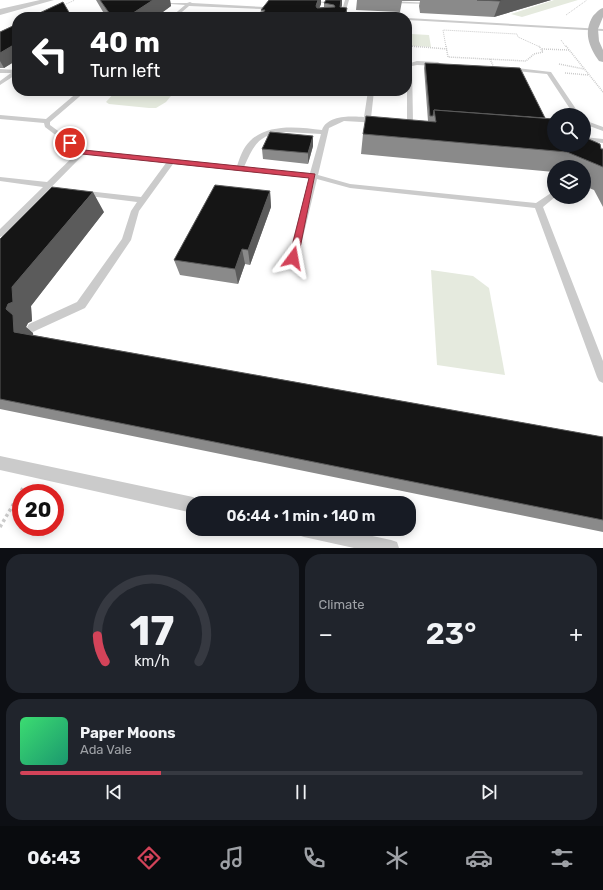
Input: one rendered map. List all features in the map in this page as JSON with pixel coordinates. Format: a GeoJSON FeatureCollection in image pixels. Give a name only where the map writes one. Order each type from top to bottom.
{"type":"FeatureCollection","features":[{"type":"Feature","properties":{"kind":"street"},"geometry":{"type":"LineString","coordinates":[[0,12],[50,0]]}},
{"type":"Feature","properties":{"kind":"street"},"geometry":{"type":"LineString","coordinates":[[603,11],[594,22],[591,30],[595,44],[603,59]]}},
{"type":"Feature","properties":{"kind":"lane"},"geometry":{"type":"LineString","coordinates":[[179,12],[194,0]]}},
{"type":"Feature","properties":{"kind":"lane"},"geometry":{"type":"LineString","coordinates":[[225,6],[231,0]]}},
{"type":"Feature","properties":{"kind":"lane"},"geometry":{"type":"LineString","coordinates":[[262,12],[271,0]]}},
{"type":"Feature","properties":{"kind":"lane"},"geometry":{"type":"LineString","coordinates":[[297,0],[326,1],[324,6]]}},
{"type":"Feature","properties":{"kind":"lane"},"geometry":{"type":"LineString","coordinates":[[343,12],[347,0]]}},
{"type":"Feature","properties":{"kind":"lane"},"geometry":{"type":"LineString","coordinates":[[380,1],[438,4]]}},
{"type":"Feature","properties":{"kind":"lane"},"geometry":{"type":"LineString","coordinates":[[149,2],[265,8]]}},
{"type":"Feature","properties":{"kind":"lane"},"geometry":{"type":"LineString","coordinates":[[412,19],[603,30]]}},
{"type":"Feature","properties":{"kind":"lane"},"geometry":{"type":"LineString","coordinates":[[412,64],[417,63],[448,65]]}},
{"type":"Feature","properties":{"kind":"lane"},"geometry":{"type":"LineString","coordinates":[[494,68],[540,71],[549,74],[572,108]]}},
{"type":"Feature","properties":{"kind":"lane"},"geometry":{"type":"LineString","coordinates":[[0,71],[12,72]]}},
{"type":"Feature","properties":{"kind":"lane"},"geometry":{"type":"LineString","coordinates":[[0,83],[12,75]]}},
{"type":"Feature","properties":{"kind":"lane"},"geometry":{"type":"LineString","coordinates":[[0,117],[47,121],[77,96]]}},
{"type":"Feature","properties":{"kind":"lane"},"geometry":{"type":"LineString","coordinates":[[367,120],[370,96]]}},
{"type":"Feature","properties":{"kind":"lane"},"geometry":{"type":"LineString","coordinates":[[410,96],[410,123]]}},
{"type":"Feature","properties":{"kind":"lane"},"geometry":{"type":"LineString","coordinates":[[293,258],[324,132],[331,122],[339,120],[367,120],[389,122]]}},
{"type":"Feature","properties":{"kind":"lane"},"geometry":{"type":"LineString","coordinates":[[47,121],[47,126],[82,152],[313,176],[350,186],[538,206],[547,199]]}},
{"type":"Feature","properties":{"kind":"lane"},"geometry":{"type":"LineString","coordinates":[[591,125],[603,130]]}},
{"type":"Feature","properties":{"kind":"lane"},"geometry":{"type":"LineString","coordinates":[[239,168],[250,145],[256,138],[265,134],[284,130],[324,132]]}},
{"type":"Feature","properties":{"kind":"lane"},"geometry":{"type":"LineString","coordinates":[[591,140],[603,141]]}},
{"type":"Feature","properties":{"kind":"lane"},"geometry":{"type":"LineString","coordinates":[[0,234],[82,152]]}},
{"type":"Feature","properties":{"kind":"lane"},"geometry":{"type":"LineString","coordinates":[[33,327],[81,305],[126,240],[135,211],[170,161]]}},
{"type":"Feature","properties":{"kind":"lane"},"geometry":{"type":"LineString","coordinates":[[0,179],[47,186],[61,190]]}},
{"type":"Feature","properties":{"kind":"lane"},"geometry":{"type":"LineString","coordinates":[[76,192],[142,200]]}},
{"type":"Feature","properties":{"kind":"lane"},"geometry":{"type":"LineString","coordinates":[[538,206],[603,377]]}},
{"type":"Feature","properties":{"kind":"lane"},"geometry":{"type":"LineString","coordinates":[[0,463],[186,503]]}},
{"type":"Feature","properties":{"kind":"lane"},"geometry":{"type":"LineString","coordinates":[[336,536],[390,548]]}},
{"type":"Feature","properties":{"kind":"path"},"geometry":{"type":"LineString","coordinates":[[542,49],[543,52],[534,54],[526,61],[448,57],[443,30],[517,34],[518,37],[539,45],[542,49],[570,50]]}},
{"type":"Feature","properties":{"kind":"path"},"geometry":{"type":"LineString","coordinates":[[412,47],[447,49]]}},
{"type":"Feature","properties":{"kind":"path"},"geometry":{"type":"LineString","coordinates":[[490,59],[494,68]]}},
{"type":"Feature","properties":{"kind":"path"},"geometry":{"type":"LineString","coordinates":[[584,69],[603,92]]}},
{"type":"Feature","properties":{"kind":"path"},"geometry":{"type":"LineString","coordinates":[[0,527],[33,470]]}},
{"type":"Feature","properties":{"kind":"shaded area"},"geometry":{"type":"Polygon","coordinates":[[[554,0],[578,0],[522,17],[511,14],[554,0]]]}},
{"type":"Feature","properties":{"kind":"shaded area"},"geometry":{"type":"Polygon","coordinates":[[[412,34],[429,35],[431,47],[412,46],[412,34]]]}},
{"type":"Feature","properties":{"kind":"shaded area"},"geometry":{"type":"Polygon","coordinates":[[[111,96],[171,96],[166,102],[156,108],[109,104],[106,102],[111,96]]]}},
{"type":"Feature","properties":{"kind":"shaded area"},"geometry":{"type":"Polygon","coordinates":[[[431,270],[473,276],[489,288],[505,375],[437,365],[431,270]]]}},
{"type":"Feature","properties":{"kind":"building"},"geometry":{"type":"Polygon","coordinates":[[[100,0],[153,0],[135,12],[108,12],[100,0]]]}},
{"type":"Feature","properties":{"kind":"building"},"geometry":{"type":"Polygon","coordinates":[[[269,0],[318,0],[316,6],[317,8],[335,7],[334,5],[324,3],[326,0],[341,0],[340,7],[347,8],[346,12],[264,12],[265,10],[261,10],[269,0]]]}},
{"type":"Feature","properties":{"kind":"building"},"geometry":{"type":"Polygon","coordinates":[[[477,0],[504,0],[500,1],[477,0]]]}},
{"type":"Feature","properties":{"kind":"building"},"geometry":{"type":"Polygon","coordinates":[[[63,2],[69,12],[42,12],[63,2]]]}},
{"type":"Feature","properties":{"kind":"building"},"geometry":{"type":"Polygon","coordinates":[[[12,26],[12,46],[0,53],[0,32],[12,26]]]}},
{"type":"Feature","properties":{"kind":"building"},"geometry":{"type":"Polygon","coordinates":[[[425,63],[520,68],[545,118],[434,110],[433,116],[430,116],[425,63]]]}},
{"type":"Feature","properties":{"kind":"building"},"geometry":{"type":"Polygon","coordinates":[[[434,110],[547,118],[547,150],[363,134],[366,116],[436,122],[434,110]]]}},
{"type":"Feature","properties":{"kind":"building"},"geometry":{"type":"Polygon","coordinates":[[[270,132],[313,136],[308,153],[262,149],[270,132]]]}},
{"type":"Feature","properties":{"kind":"building"},"geometry":{"type":"Polygon","coordinates":[[[591,140],[600,144],[601,149],[603,149],[603,167],[591,162],[591,160],[586,160],[567,152],[591,152],[591,140]]]}},
{"type":"Feature","properties":{"kind":"building"},"geometry":{"type":"Polygon","coordinates":[[[215,185],[270,191],[248,250],[242,249],[235,269],[174,260],[215,185]]]}},
{"type":"Feature","properties":{"kind":"building"},"geometry":{"type":"Polygon","coordinates":[[[52,187],[93,192],[12,287],[13,302],[8,304],[6,309],[13,315],[14,332],[603,437],[603,520],[0,399],[0,239],[52,187]]]}},
{"type":"Feature","properties":{"kind":"route"},"geometry":{"type":"LineString","coordinates":[[70,143],[82,152],[313,176],[293,258]]}}]}
